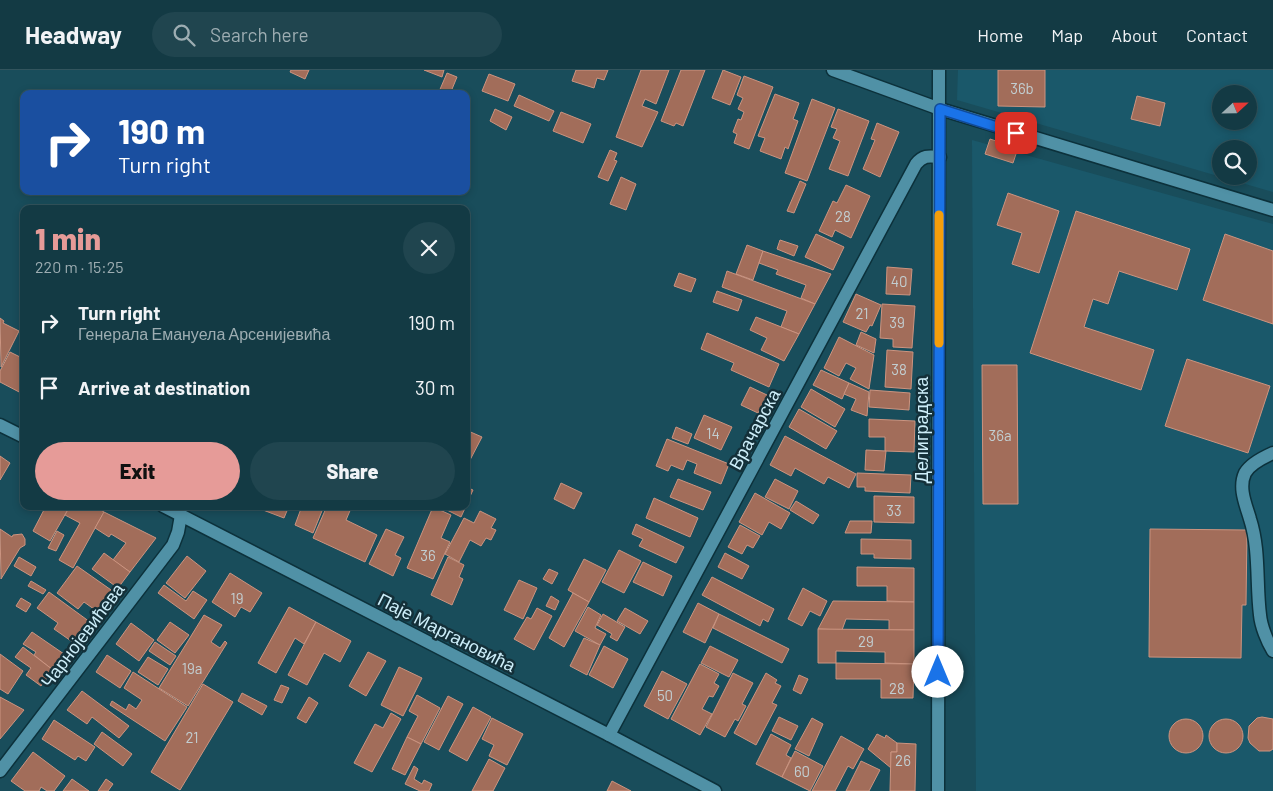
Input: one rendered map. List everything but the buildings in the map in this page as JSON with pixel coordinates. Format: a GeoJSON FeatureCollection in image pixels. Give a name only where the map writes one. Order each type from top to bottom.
{"type":"FeatureCollection","features":[{"type":"Feature","properties":{"kind":"street"},"geometry":{"type":"LineString","coordinates":[[833,70],[940,109],[1273,210]]}},
{"type":"Feature","properties":{"kind":"street","name":"Делиградска"},"geometry":{"type":"LineString","coordinates":[[938,791],[940,70]]}},
{"type":"Feature","properties":{"kind":"street","name":"Врачарска"},"geometry":{"type":"LineString","coordinates":[[609,735],[916,164],[920,158],[940,156]]}},
{"type":"Feature","properties":{"kind":"street"},"geometry":{"type":"LineString","coordinates":[[0,425],[20,435]]}},
{"type":"Feature","properties":{"kind":"street"},"geometry":{"type":"LineString","coordinates":[[1273,453],[1259,461],[1246,473],[1243,493],[1256,551],[1260,617],[1273,651]]}},
{"type":"Feature","properties":{"kind":"street","name":"Паје Маргановића"},"geometry":{"type":"LineString","coordinates":[[171,510],[714,791]]}},
{"type":"Feature","properties":{"kind":"street","name":"Чарнојевићева"},"geometry":{"type":"LineString","coordinates":[[0,771],[173,545],[181,515]]}},
{"type":"Feature","properties":{"kind":"shaded area"},"geometry":{"type":"Polygon","coordinates":[[[958,70],[1273,70],[1273,192],[1249,185],[1257,185],[1257,140],[1212,140],[1212,174],[957,100],[958,70]]]}},
{"type":"Feature","properties":{"kind":"shaded area"},"geometry":{"type":"Polygon","coordinates":[[[972,140],[1273,224],[1273,791],[976,791],[972,140]]]}},
{"type":"Feature","properties":{"kind":"slow traffic"},"geometry":{"type":"LineString","coordinates":[[939,215],[939,343]]}},
{"type":"Feature","properties":{"kind":"route"},"geometry":{"type":"LineString","coordinates":[[938,672],[940,109],[1016,133]]}}]}
